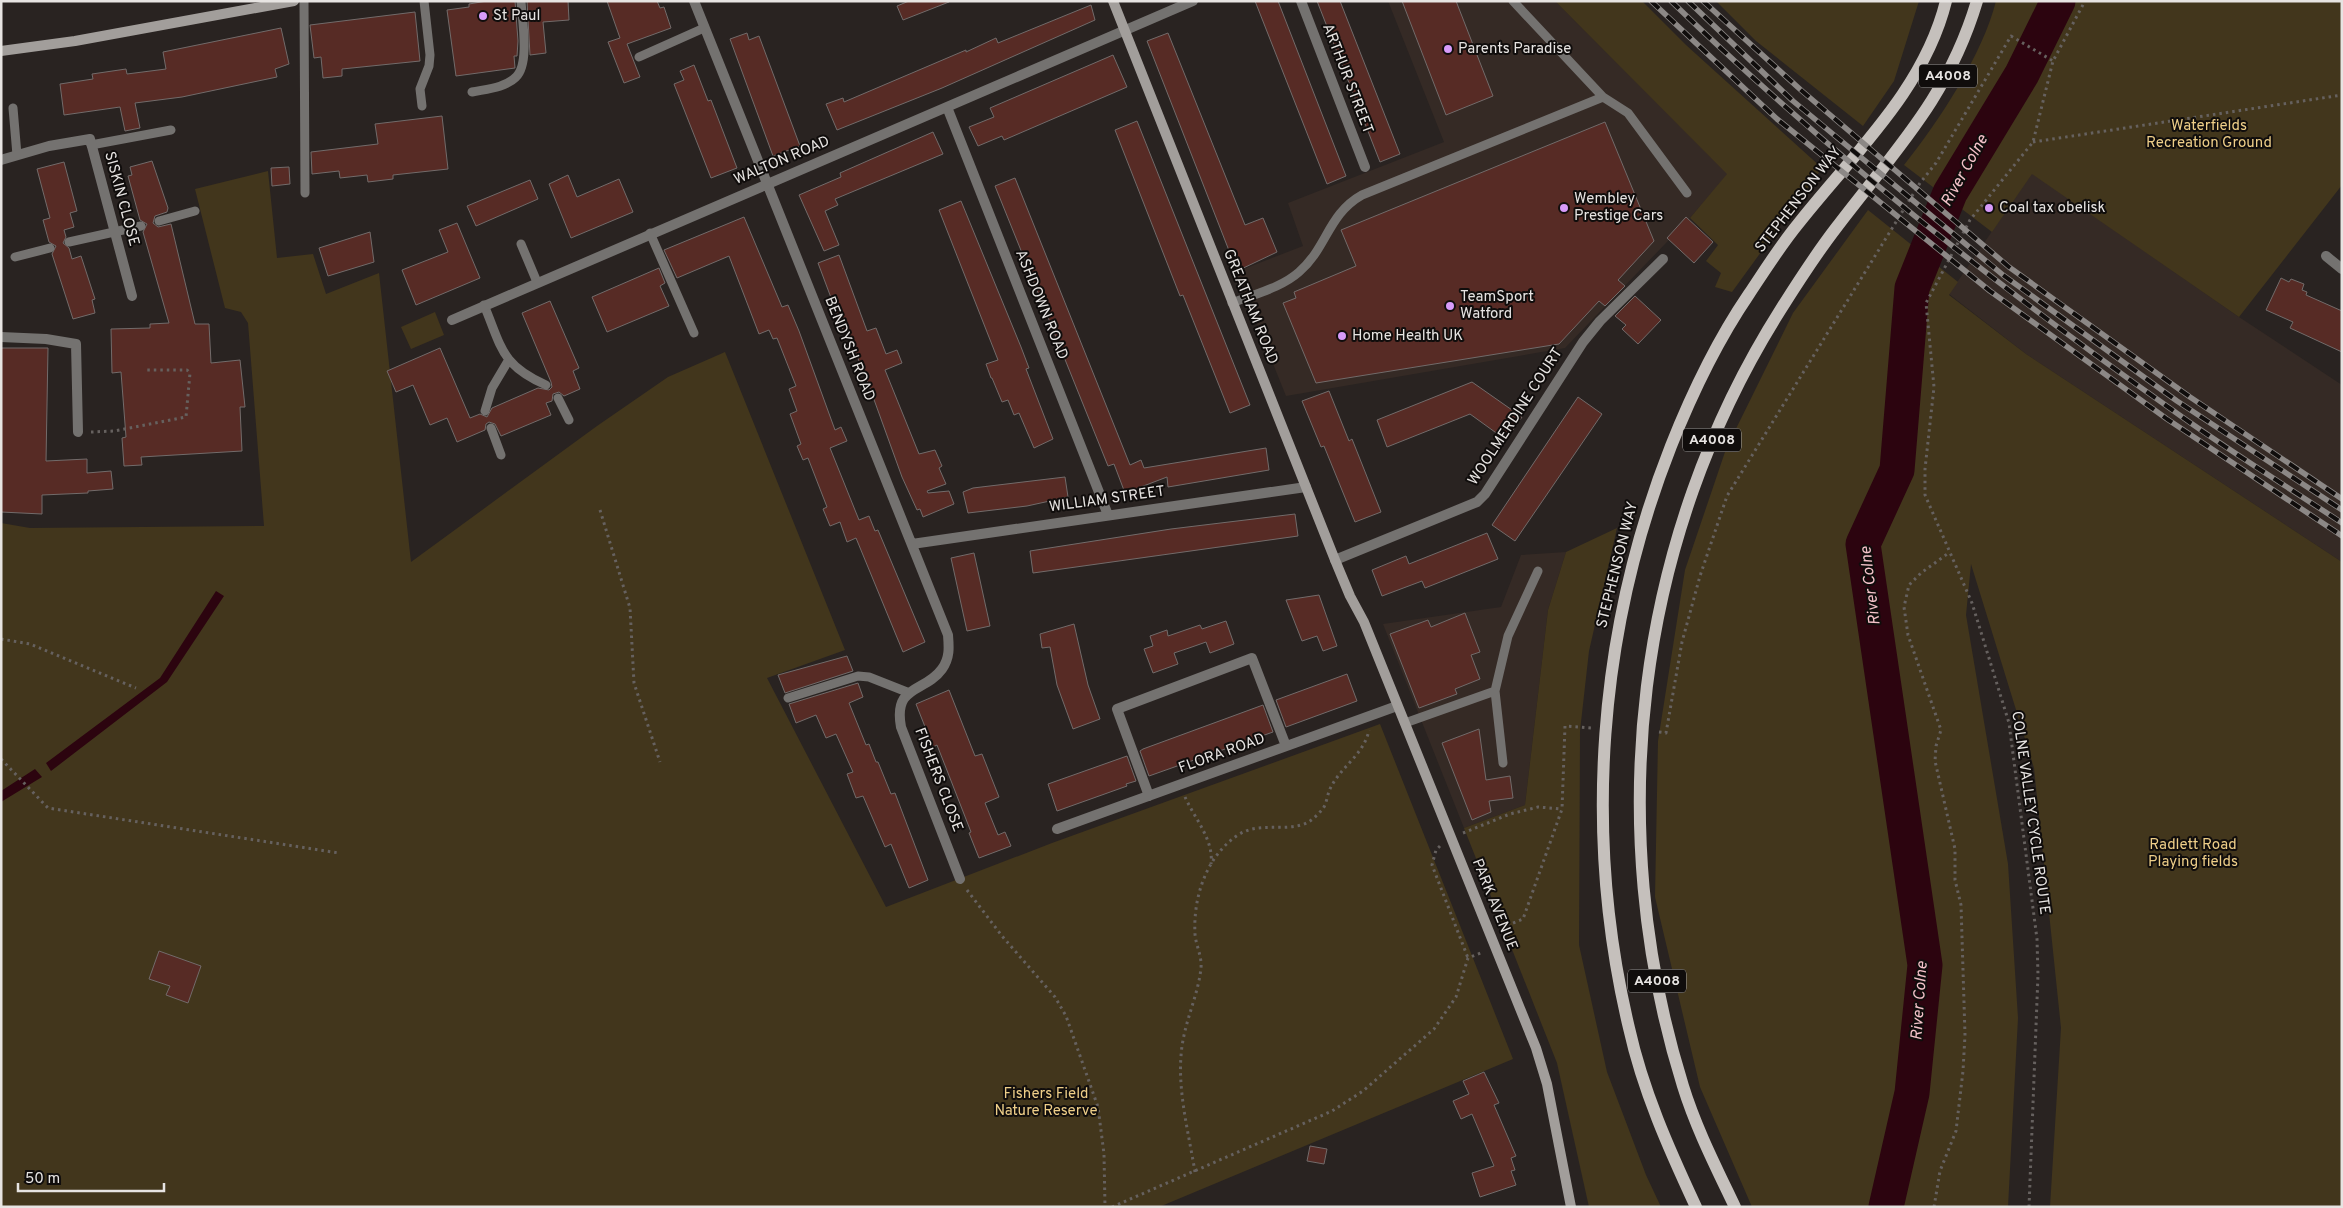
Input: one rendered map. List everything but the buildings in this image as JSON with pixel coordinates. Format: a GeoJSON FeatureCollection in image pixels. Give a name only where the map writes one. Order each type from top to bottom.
{"type":"FeatureCollection","features":[{"type":"Feature","properties":{"kind":"main road","name":"STEPHENSON WAY"},"geometry":{"type":"LineString","coordinates":[[1696,1207],[1667,1146],[1629,1030],[1608,912],[1602,807],[1604,742],[1616,637],[1633,560],[1647,510],[1677,431],[1699,381],[1744,301],[1796,226],[1903,95],[1923,61],[1941,21],[1946,1]]}},
{"type":"Feature","properties":{"kind":"main road","name":"A4008"},"geometry":{"type":"LineString","coordinates":[[1735,1207],[1700,1135],[1683,1087],[1655,974],[1644,907],[1640,826],[1640,743],[1651,652],[1660,603],[1691,494],[1712,440],[1765,334],[1811,263],[1904,144],[1940,90],[1968,34],[1977,1]]}},
{"type":"Feature","properties":{"kind":"street"},"geometry":{"type":"LineString","coordinates":[[1,51],[75,41],[294,1]]}},
{"type":"Feature","properties":{"kind":"street","name":"BENDYSH ROAD"},"geometry":{"type":"LineString","coordinates":[[694,1],[948,635],[949,650],[942,670],[908,692]]}},
{"type":"Feature","properties":{"kind":"street","name":"GREATHAM ROAD"},"geometry":{"type":"LineString","coordinates":[[1113,1],[1335,560],[1350,596],[1364,622]]}},
{"type":"Feature","properties":{"kind":"street"},"geometry":{"type":"LineString","coordinates":[[1124,31],[1193,1]]}},
{"type":"Feature","properties":{"kind":"street","name":"ARTHUR STREET"},"geometry":{"type":"LineString","coordinates":[[1301,1],[1365,167]]}},
{"type":"Feature","properties":{"kind":"street","name":"WALTON ROAD"},"geometry":{"type":"LineString","coordinates":[[452,320],[650,233],[1124,31]]}},
{"type":"Feature","properties":{"kind":"street","name":"ASHDOWN ROAD"},"geometry":{"type":"LineString","coordinates":[[947,107],[1108,515]]}},
{"type":"Feature","properties":{"kind":"street","name":"SISKIN CLOSE"},"geometry":{"type":"LineString","coordinates":[[1,160],[49,146],[90,139],[132,296]]}},
{"type":"Feature","properties":{"kind":"street"},"geometry":{"type":"LineString","coordinates":[[2326,256],[2342,269]]}},
{"type":"Feature","properties":{"kind":"street","name":"WOOLMERDINE COURT"},"geometry":{"type":"LineString","coordinates":[[1335,560],[1477,502],[1485,494],[1583,342],[1600,321],[1663,259]]}},
{"type":"Feature","properties":{"kind":"street"},"geometry":{"type":"LineString","coordinates":[[1,337],[46,339],[76,344],[78,432]]}},
{"type":"Feature","properties":{"kind":"street","name":"WILLIAM STREET"},"geometry":{"type":"LineString","coordinates":[[912,544],[1306,486]]}},
{"type":"Feature","properties":{"kind":"street","name":"PARK AVENUE"},"geometry":{"type":"LineString","coordinates":[[1364,622],[1536,1048],[1546,1084],[1571,1207]]}},
{"type":"Feature","properties":{"kind":"street"},"geometry":{"type":"LineString","coordinates":[[1149,796],[1117,709],[1252,658],[1286,746]]}},
{"type":"Feature","properties":{"kind":"street","name":"FISHERS CLOSE"},"geometry":{"type":"LineString","coordinates":[[908,692],[899,716],[901,727],[960,879]]}},
{"type":"Feature","properties":{"kind":"street","name":"FLORA ROAD"},"geometry":{"type":"LineString","coordinates":[[1057,829],[1397,706]]}},
{"type":"Feature","properties":{"kind":"lane"},"geometry":{"type":"LineString","coordinates":[[304,1],[305,192]]}},
{"type":"Feature","properties":{"kind":"lane"},"geometry":{"type":"LineString","coordinates":[[422,106],[420,89],[429,66],[430,55],[424,1]]}},
{"type":"Feature","properties":{"kind":"lane"},"geometry":{"type":"LineString","coordinates":[[472,92],[507,83],[518,75],[524,56],[521,1]]}},
{"type":"Feature","properties":{"kind":"lane"},"geometry":{"type":"LineString","coordinates":[[1514,1],[1603,97],[1628,113],[1687,193]]}},
{"type":"Feature","properties":{"kind":"lane"},"geometry":{"type":"LineString","coordinates":[[639,56],[704,28]]}},
{"type":"Feature","properties":{"kind":"lane"},"geometry":{"type":"LineString","coordinates":[[1232,302],[1282,283],[1299,272],[1316,253],[1338,214],[1347,204],[1355,199],[1603,97]]}},
{"type":"Feature","properties":{"kind":"lane"},"geometry":{"type":"LineString","coordinates":[[13,108],[17,155]]}},
{"type":"Feature","properties":{"kind":"lane"},"geometry":{"type":"LineString","coordinates":[[91,145],[171,130]]}},
{"type":"Feature","properties":{"kind":"lane"},"geometry":{"type":"LineString","coordinates":[[159,221],[195,211]]}},
{"type":"Feature","properties":{"kind":"lane"},"geometry":{"type":"LineString","coordinates":[[69,242],[141,226]]}},
{"type":"Feature","properties":{"kind":"lane"},"geometry":{"type":"LineString","coordinates":[[650,233],[694,334]]}},
{"type":"Feature","properties":{"kind":"lane"},"geometry":{"type":"LineString","coordinates":[[521,244],[538,282]]}},
{"type":"Feature","properties":{"kind":"lane"},"geometry":{"type":"LineString","coordinates":[[15,257],[50,248]]}},
{"type":"Feature","properties":{"kind":"lane"},"geometry":{"type":"LineString","coordinates":[[484,305],[508,361],[524,376],[546,385]]}},
{"type":"Feature","properties":{"kind":"lane"},"geometry":{"type":"LineString","coordinates":[[485,411],[492,388],[508,361]]}},
{"type":"Feature","properties":{"kind":"lane"},"geometry":{"type":"LineString","coordinates":[[558,398],[569,420]]}},
{"type":"Feature","properties":{"kind":"lane"},"geometry":{"type":"LineString","coordinates":[[491,428],[501,455]]}},
{"type":"Feature","properties":{"kind":"lane"},"geometry":{"type":"LineString","coordinates":[[1503,763],[1495,691],[1508,636],[1538,571]]}},
{"type":"Feature","properties":{"kind":"lane"},"geometry":{"type":"LineString","coordinates":[[788,698],[858,676],[908,692]]}},
{"type":"Feature","properties":{"kind":"lane"},"geometry":{"type":"LineString","coordinates":[[1405,723],[1495,691]]}},
{"type":"Feature","properties":{"kind":"path","name":"COLNE VALLEY CYCLE ROUTE"},"geometry":{"type":"LineString","coordinates":[[2029,1207],[2038,975],[2037,939],[2009,723],[1972,603],[1925,495],[1925,469],[1934,387],[1926,303],[1970,220],[2033,142],[2052,62],[2085,1]]}},
{"type":"Feature","properties":{"kind":"path"},"geometry":{"type":"LineString","coordinates":[[1666,733],[1682,642],[1700,576],[1726,496],[1920,182],[1936,164],[2011,36],[2052,62]]}},
{"type":"Feature","properties":{"kind":"path"},"geometry":{"type":"LineString","coordinates":[[2033,142],[2342,95]]}},
{"type":"Feature","properties":{"kind":"path"},"geometry":{"type":"LineString","coordinates":[[78,432],[114,431],[186,417],[190,373],[187,370],[146,370]]}},
{"type":"Feature","properties":{"kind":"path"},"geometry":{"type":"LineString","coordinates":[[600,510],[630,608],[634,683],[660,762]]}},
{"type":"Feature","properties":{"kind":"path"},"geometry":{"type":"LineString","coordinates":[[1934,1207],[1940,1170],[1956,1131],[1963,1071],[1965,1035],[1962,905],[1955,880],[1955,849],[1935,761],[1936,746],[1941,730],[1908,635],[1904,607],[1909,585],[1921,572],[1950,552]]}},
{"type":"Feature","properties":{"kind":"path"},"geometry":{"type":"LineString","coordinates":[[1,639],[30,644],[136,688]]}},
{"type":"Feature","properties":{"kind":"path"},"geometry":{"type":"LineString","coordinates":[[1195,1172],[1184,1097],[1181,1056],[1188,1013],[1200,983],[1202,964],[1195,936],[1195,906],[1199,887],[1211,864],[1238,835],[1253,828],[1301,825],[1314,818],[1324,807],[1330,788],[1367,743],[1373,715]]}},
{"type":"Feature","properties":{"kind":"path"},"geometry":{"type":"LineString","coordinates":[[1489,933],[1523,919],[1562,809],[1565,726]]}},
{"type":"Feature","properties":{"kind":"path"},"geometry":{"type":"LineString","coordinates":[[1,759],[48,808],[339,853]]}},
{"type":"Feature","properties":{"kind":"path"},"geometry":{"type":"LineString","coordinates":[[1180,785],[1194,818],[1207,837],[1212,852],[1211,864]]}},
{"type":"Feature","properties":{"kind":"path"},"geometry":{"type":"LineString","coordinates":[[1112,1207],[1332,1111],[1363,1091],[1434,1029],[1456,997],[1468,958],[1432,865],[1436,850],[1452,838],[1510,814],[1538,806],[1562,809]]}},
{"type":"Feature","properties":{"kind":"path"},"geometry":{"type":"LineString","coordinates":[[960,879],[974,902],[1056,997],[1066,1016],[1098,1107],[1104,1154],[1104,1207]]}},
{"type":"Feature","properties":{"kind":"shaded area"},"geometry":{"type":"Polygon","coordinates":[[[1388,1],[1555,1],[1728,174],[1690,218],[1565,348],[1286,396],[1236,272],[1303,246],[1288,203],[1444,142],[1388,1]]]}},
{"type":"Feature","properties":{"kind":"shaded area"},"geometry":{"type":"Polygon","coordinates":[[[2032,173],[2239,317],[2342,385],[2342,562],[2026,354],[1949,294],[2032,173]]]}},
{"type":"Feature","properties":{"kind":"shaded area"},"geometry":{"type":"Polygon","coordinates":[[[1566,552],[1548,610],[1525,805],[1464,828],[1383,624],[1501,607],[1521,555],[1566,552]]]}},
{"type":"Feature","properties":{"kind":"shaded area"},"geometry":{"type":"Polygon","coordinates":[[[216,591],[224,596],[167,682],[51,771],[46,763],[160,678],[216,591]]]}},
{"type":"Feature","properties":{"kind":"shaded area"},"geometry":{"type":"Polygon","coordinates":[[[35,769],[42,777],[1,802],[1,791],[35,769]]]}},
{"type":"Feature","properties":{"kind":"green space"},"geometry":{"type":"Polygon","coordinates":[[[1555,1],[1642,1],[1686,45],[1822,168],[1732,292],[1715,287],[1721,273],[1706,261],[1718,245],[1690,218],[1727,174],[1555,1]]]}},
{"type":"Feature","properties":{"kind":"green space"},"geometry":{"type":"Polygon","coordinates":[[[1716,1],[1919,1],[1894,81],[1863,126],[1756,41],[1716,1]]]}},
{"type":"Feature","properties":{"kind":"green space","name":"Waterfields Recreation Ground"},"geometry":{"type":"Polygon","coordinates":[[[1996,1],[2342,1],[2342,185],[2239,317],[2032,174],[1992,232],[1904,165],[1945,109],[1958,87],[1981,43],[1996,1]]]}},
{"type":"Feature","properties":{"kind":"green space","name":"Fishers Field Nature Reserve"},"geometry":{"type":"Polygon","coordinates":[[[268,171],[277,258],[313,254],[326,294],[379,273],[411,562],[597,426],[668,377],[725,352],[845,650],[767,678],[886,907],[1052,843],[1380,724],[1513,1059],[1159,1207],[1,1207],[1,523],[30,528],[264,526],[248,323],[241,312],[225,308],[195,189],[268,171]]]}},
{"type":"Feature","properties":{"kind":"green space","name":"Radlett Road Playing fields"},"geometry":{"type":"Polygon","coordinates":[[[1868,210],[1958,282],[1949,295],[2026,354],[2342,562],[2342,1207],[2050,1207],[2061,1028],[2034,768],[1971,564],[1966,615],[2008,864],[2018,1018],[2008,1207],[1752,1207],[1700,1087],[1655,897],[1658,741],[1685,570],[1726,449],[1793,313],[1868,210]]]}},
{"type":"Feature","properties":{"kind":"green space"},"geometry":{"type":"Polygon","coordinates":[[[435,312],[444,335],[411,349],[401,327],[435,312]]]}},
{"type":"Feature","properties":{"kind":"green space"},"geometry":{"type":"Polygon","coordinates":[[[1617,528],[1589,651],[1580,731],[1579,945],[1607,1072],[1646,1175],[1661,1207],[1589,1207],[1557,1063],[1464,828],[1525,805],[1548,610],[1566,552],[1617,528]]]}},
{"type":"Feature","properties":{"kind":"waterway","name":"River Colne"},"geometry":{"type":"LineString","coordinates":[[1886,1207],[1912,1093],[1925,965],[1863,544],[1897,470],[1912,288],[1950,193],[2022,74],[2058,1]]}},
{"type":"Feature","properties":{"kind":"railway"},"geometry":{"type":"LineString","coordinates":[[1651,1],[1777,119],[1990,291],[2167,419],[2342,536]]}},
{"type":"Feature","properties":{"kind":"railway"},"geometry":{"type":"LineString","coordinates":[[1671,1],[1790,111],[1913,215],[1976,265],[2105,362],[2192,424],[2342,523]]}},
{"type":"Feature","properties":{"kind":"railway"},"geometry":{"type":"LineString","coordinates":[[1688,1],[1793,101],[2003,275],[2177,401],[2342,510]]}},
{"type":"Feature","properties":{"kind":"railway"},"geometry":{"type":"LineString","coordinates":[[1703,1],[1802,91],[2009,267],[2190,397],[2342,499]]}},
{"type":"Feature","properties":{"kind":"place","name":"St Paul"},"geometry":{"type":"Point","coordinates":[483,16]}},
{"type":"Feature","properties":{"kind":"place","name":"Parents Paradise"},"geometry":{"type":"Point","coordinates":[1448,49]}},
{"type":"Feature","properties":{"kind":"place","name":"Wembley Prestige Cars"},"geometry":{"type":"Point","coordinates":[1564,208]}},
{"type":"Feature","properties":{"kind":"place","name":"Coal tax obelisk"},"geometry":{"type":"Point","coordinates":[1989,208]}},
{"type":"Feature","properties":{"kind":"place","name":"TeamSport Watford"},"geometry":{"type":"Point","coordinates":[1450,306]}},
{"type":"Feature","properties":{"kind":"place","name":"Home Health UK"},"geometry":{"type":"Point","coordinates":[1342,336]}}]}
